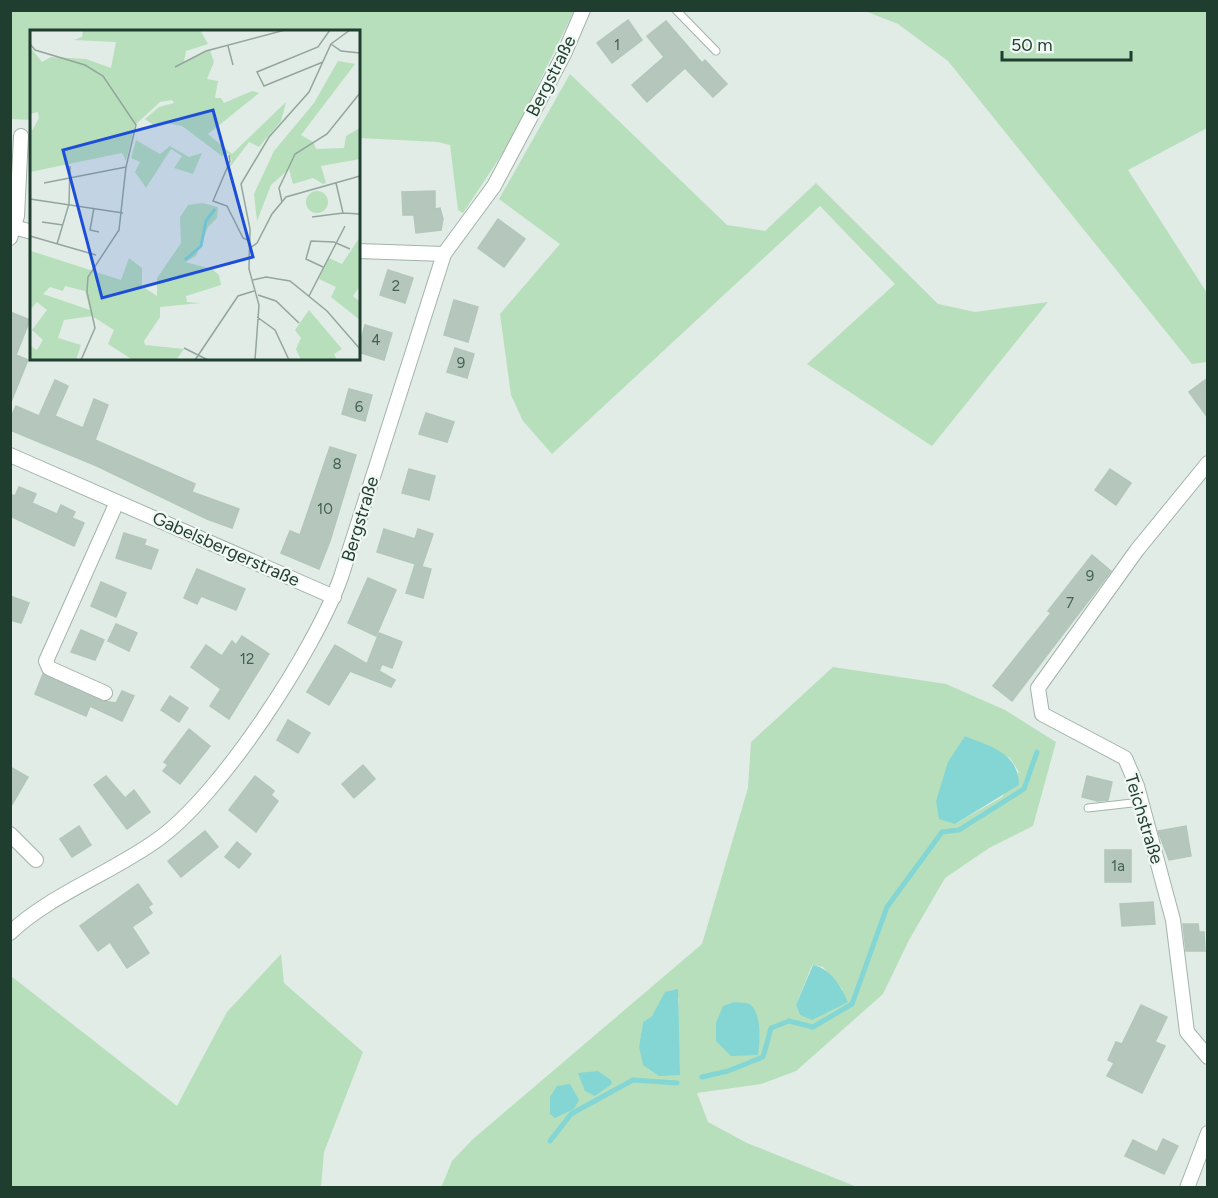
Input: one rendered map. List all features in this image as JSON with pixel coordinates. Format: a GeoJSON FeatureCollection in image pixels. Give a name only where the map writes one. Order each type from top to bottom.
{"type":"FeatureCollection","features":[{"type":"Feature","properties":{"kind":"street","name":"Bergstraße"},"geometry":{"type":"LineString","coordinates":[[10,933],[61,898],[158,839],[188,812],[214,783],[262,719],[324,620],[334,597],[444,254],[494,186],[564,54],[583,10]]}},
{"type":"Feature","properties":{"kind":"street"},"geometry":{"type":"LineString","coordinates":[[21,136],[12,230],[30,232]]}},
{"type":"Feature","properties":{"kind":"street"},"geometry":{"type":"LineString","coordinates":[[360,251],[444,254]]}},
{"type":"Feature","properties":{"kind":"street","name":"Gabelsbergerstraße"},"geometry":{"type":"LineString","coordinates":[[10,455],[334,597]]}},
{"type":"Feature","properties":{"kind":"street","name":"Teichstraße"},"geometry":{"type":"LineString","coordinates":[[1208,464],[1137,550],[1038,688],[1042,714],[1125,758],[1141,802],[1173,920],[1187,1032],[1208,1057]]}},
{"type":"Feature","properties":{"kind":"street"},"geometry":{"type":"LineString","coordinates":[[105,693],[49,668],[46,661],[117,502]]}},
{"type":"Feature","properties":{"kind":"street"},"geometry":{"type":"LineString","coordinates":[[10,834],[36,860]]}},
{"type":"Feature","properties":{"kind":"street"},"geometry":{"type":"LineString","coordinates":[[1187,1188],[1208,1133]]}},
{"type":"Feature","properties":{"kind":"lane"},"geometry":{"type":"LineString","coordinates":[[676,10],[716,51]]}},
{"type":"Feature","properties":{"kind":"lane"},"geometry":{"type":"LineString","coordinates":[[1088,808],[1141,802]]}},
{"type":"Feature","properties":{"kind":"green space"},"geometry":{"type":"Polygon","coordinates":[[[10,11],[574,11],[510,142],[463,213],[458,210],[450,145],[438,142],[360,138],[360,30],[30,30],[30,120],[11,119],[10,11]]]}},
{"type":"Feature","properties":{"kind":"green space"},"geometry":{"type":"Polygon","coordinates":[[[865,11],[1207,11],[1207,128],[1128,170],[1207,293],[1207,362],[1192,364],[948,61],[898,24],[865,11]]]}},
{"type":"Feature","properties":{"kind":"green space"},"geometry":{"type":"Polygon","coordinates":[[[570,74],[727,225],[765,231],[816,183],[938,304],[975,312],[1048,302],[932,446],[807,364],[895,284],[820,206],[552,454],[523,421],[511,395],[500,314],[560,244],[499,199],[570,74]]]}},
{"type":"Feature","properties":{"kind":"green space"},"geometry":{"type":"Polygon","coordinates":[[[833,667],[946,684],[1005,710],[1056,742],[1033,826],[989,848],[945,878],[909,940],[883,994],[796,1071],[761,1084],[697,1093],[708,1122],[747,1143],[857,1187],[441,1188],[452,1161],[473,1139],[702,944],[748,788],[751,742],[833,667]],[[965,736],[936,801],[955,824],[1002,797],[1019,772],[1010,758],[965,736]],[[812,965],[796,1005],[800,1015],[843,990],[823,967],[812,965]],[[679,998],[643,1022],[639,1046],[680,1075],[677,1013],[679,998]]]}},
{"type":"Feature","properties":{"kind":"green space"},"geometry":{"type":"Polygon","coordinates":[[[281,954],[284,983],[363,1052],[324,1152],[321,1187],[11,1187],[11,976],[177,1106],[227,1012],[281,954]]]}},
{"type":"Feature","properties":{"kind":"water"},"geometry":{"type":"Polygon","coordinates":[[[965,736],[1001,752],[1008,758],[1014,765],[1019,785],[955,824],[939,819],[936,801],[948,762],[965,736]]]}},
{"type":"Feature","properties":{"kind":"water"},"geometry":{"type":"Polygon","coordinates":[[[813,965],[830,974],[848,1002],[812,1020],[800,1015],[796,1005],[813,965]]]}},
{"type":"Feature","properties":{"kind":"water"},"geometry":{"type":"Polygon","coordinates":[[[678,989],[680,1075],[659,1076],[643,1065],[639,1046],[643,1022],[652,1016],[665,992],[678,989]]]}},
{"type":"Feature","properties":{"kind":"water"},"geometry":{"type":"Polygon","coordinates":[[[734,1002],[749,1004],[756,1013],[759,1027],[758,1055],[731,1056],[716,1041],[716,1023],[723,1006],[734,1002]]]}},
{"type":"Feature","properties":{"kind":"water"},"geometry":{"type":"Polygon","coordinates":[[[598,1071],[611,1080],[612,1084],[595,1096],[585,1091],[578,1073],[598,1071]]]}},
{"type":"Feature","properties":{"kind":"water"},"geometry":{"type":"Polygon","coordinates":[[[570,1084],[579,1100],[574,1109],[555,1118],[550,1114],[550,1097],[557,1086],[570,1084]]]}},
{"type":"Feature","properties":{"kind":"building"},"geometry":{"type":"Polygon","coordinates":[[[628,20],[642,40],[612,63],[597,43],[628,20]]]}},
{"type":"Feature","properties":{"kind":"building"},"geometry":{"type":"Polygon","coordinates":[[[666,21],[702,63],[705,60],[727,84],[713,97],[685,68],[647,102],[632,85],[664,57],[647,36],[666,21]]]}},
{"type":"Feature","properties":{"kind":"building"},"geometry":{"type":"Polygon","coordinates":[[[435,191],[435,209],[440,208],[443,219],[441,230],[416,233],[414,215],[403,215],[402,192],[435,191]]]}},
{"type":"Feature","properties":{"kind":"building"},"geometry":{"type":"Polygon","coordinates":[[[498,219],[525,239],[504,267],[478,248],[498,219]]]}},
{"type":"Feature","properties":{"kind":"building"},"geometry":{"type":"Polygon","coordinates":[[[388,270],[413,278],[405,303],[380,295],[388,270]]]}},
{"type":"Feature","properties":{"kind":"building"},"geometry":{"type":"Polygon","coordinates":[[[454,300],[478,307],[468,342],[444,335],[454,300]]]}},
{"type":"Feature","properties":{"kind":"building"},"geometry":{"type":"Polygon","coordinates":[[[10,312],[30,320],[16,355],[28,360],[11,402],[10,312]]]}},
{"type":"Feature","properties":{"kind":"building"},"geometry":{"type":"Polygon","coordinates":[[[365,325],[392,333],[384,360],[360,353],[365,325]]]}},
{"type":"Feature","properties":{"kind":"building"},"geometry":{"type":"Polygon","coordinates":[[[455,348],[474,354],[467,378],[447,372],[455,348]]]}},
{"type":"Feature","properties":{"kind":"building"},"geometry":{"type":"Polygon","coordinates":[[[1208,378],[1208,418],[1189,392],[1208,378]]]}},
{"type":"Feature","properties":{"kind":"building"},"geometry":{"type":"Polygon","coordinates":[[[55,380],[68,386],[55,416],[83,428],[94,399],[108,405],[95,440],[195,484],[192,492],[239,509],[232,528],[207,519],[97,466],[10,430],[10,419],[16,406],[39,416],[55,380]]]}},
{"type":"Feature","properties":{"kind":"building"},"geometry":{"type":"Polygon","coordinates":[[[349,389],[372,395],[365,421],[342,414],[349,389]]]}},
{"type":"Feature","properties":{"kind":"building"},"geometry":{"type":"Polygon","coordinates":[[[426,413],[454,422],[447,442],[419,434],[426,413]]]}},
{"type":"Feature","properties":{"kind":"building"},"geometry":{"type":"Polygon","coordinates":[[[330,447],[356,455],[330,541],[319,569],[281,553],[290,531],[300,535],[330,447]]]}},
{"type":"Feature","properties":{"kind":"building"},"geometry":{"type":"Polygon","coordinates":[[[409,469],[435,476],[429,500],[402,493],[409,469]]]}},
{"type":"Feature","properties":{"kind":"building"},"geometry":{"type":"Polygon","coordinates":[[[1110,469],[1131,483],[1116,505],[1095,490],[1110,469]]]}},
{"type":"Feature","properties":{"kind":"building"},"geometry":{"type":"Polygon","coordinates":[[[19,487],[36,494],[32,503],[57,514],[61,505],[75,512],[72,518],[84,523],[74,546],[10,516],[10,494],[15,496],[19,487]]]}},
{"type":"Feature","properties":{"kind":"building"},"geometry":{"type":"Polygon","coordinates":[[[384,529],[415,539],[418,529],[433,534],[422,566],[377,552],[384,529]]]}},
{"type":"Feature","properties":{"kind":"building"},"geometry":{"type":"Polygon","coordinates":[[[124,533],[146,540],[144,545],[158,550],[151,569],[116,558],[124,533]]]}},
{"type":"Feature","properties":{"kind":"building"},"geometry":{"type":"Polygon","coordinates":[[[1092,555],[1111,571],[1012,701],[993,686],[1051,613],[1048,611],[1092,555]]]}},
{"type":"Feature","properties":{"kind":"building"},"geometry":{"type":"Polygon","coordinates":[[[415,565],[431,569],[423,598],[406,593],[415,565]]]}},
{"type":"Feature","properties":{"kind":"building"},"geometry":{"type":"Polygon","coordinates":[[[197,569],[245,589],[236,610],[201,596],[197,604],[184,598],[197,569]]]}},
{"type":"Feature","properties":{"kind":"building"},"geometry":{"type":"Polygon","coordinates":[[[368,578],[396,590],[376,636],[348,623],[368,578]]]}},
{"type":"Feature","properties":{"kind":"building"},"geometry":{"type":"Polygon","coordinates":[[[101,582],[126,593],[116,617],[91,606],[101,582]]]}},
{"type":"Feature","properties":{"kind":"building"},"geometry":{"type":"Polygon","coordinates":[[[10,596],[29,603],[21,623],[10,620],[10,596]]]}},
{"type":"Feature","properties":{"kind":"building"},"geometry":{"type":"Polygon","coordinates":[[[116,624],[137,633],[129,651],[108,641],[116,624]]]}},
{"type":"Feature","properties":{"kind":"building"},"geometry":{"type":"Polygon","coordinates":[[[81,630],[104,640],[95,660],[71,652],[81,630]]]}},
{"type":"Feature","properties":{"kind":"building"},"geometry":{"type":"Polygon","coordinates":[[[379,633],[402,642],[392,668],[382,664],[379,671],[395,680],[391,687],[350,671],[329,705],[307,692],[335,645],[367,664],[379,633]]]}},
{"type":"Feature","properties":{"kind":"building"},"geometry":{"type":"Polygon","coordinates":[[[242,636],[269,654],[229,719],[210,706],[221,689],[191,667],[206,645],[222,656],[232,641],[236,645],[242,636]]]}},
{"type":"Feature","properties":{"kind":"building"},"geometry":{"type":"Polygon","coordinates":[[[43,674],[102,701],[116,703],[122,691],[134,696],[122,721],[90,706],[86,716],[35,694],[43,674]]]}},
{"type":"Feature","properties":{"kind":"building"},"geometry":{"type":"Polygon","coordinates":[[[170,696],[188,708],[179,722],[161,710],[170,696]]]}},
{"type":"Feature","properties":{"kind":"building"},"geometry":{"type":"Polygon","coordinates":[[[288,720],[310,733],[298,753],[277,740],[288,720]]]}},
{"type":"Feature","properties":{"kind":"building"},"geometry":{"type":"Polygon","coordinates":[[[189,729],[210,746],[180,784],[163,771],[168,765],[164,762],[189,729]]]}},
{"type":"Feature","properties":{"kind":"building"},"geometry":{"type":"Polygon","coordinates":[[[363,765],[375,779],[354,798],[342,784],[363,765]]]}},
{"type":"Feature","properties":{"kind":"building"},"geometry":{"type":"Polygon","coordinates":[[[10,767],[28,777],[10,808],[10,767]]]}},
{"type":"Feature","properties":{"kind":"building"},"geometry":{"type":"Polygon","coordinates":[[[106,776],[125,798],[134,790],[150,812],[127,829],[94,785],[106,776]]]}},
{"type":"Feature","properties":{"kind":"building"},"geometry":{"type":"Polygon","coordinates":[[[255,776],[274,791],[271,795],[278,801],[256,832],[229,810],[255,776]]]}},
{"type":"Feature","properties":{"kind":"building"},"geometry":{"type":"Polygon","coordinates":[[[1087,776],[1112,782],[1108,800],[1098,801],[1082,797],[1087,776]]]}},
{"type":"Feature","properties":{"kind":"building"},"geometry":{"type":"Polygon","coordinates":[[[79,826],[91,845],[72,857],[60,839],[79,826]]]}},
{"type":"Feature","properties":{"kind":"building"},"geometry":{"type":"Polygon","coordinates":[[[1186,826],[1191,856],[1169,860],[1158,831],[1186,826]]]}},
{"type":"Feature","properties":{"kind":"building"},"geometry":{"type":"Polygon","coordinates":[[[205,831],[218,847],[181,877],[168,861],[205,831]]]}},
{"type":"Feature","properties":{"kind":"building"},"geometry":{"type":"Polygon","coordinates":[[[237,842],[251,854],[239,868],[225,857],[237,842]]]}},
{"type":"Feature","properties":{"kind":"building"},"geometry":{"type":"Polygon","coordinates":[[[1105,850],[1131,850],[1131,882],[1105,882],[1105,850]]]}},
{"type":"Feature","properties":{"kind":"building"},"geometry":{"type":"Polygon","coordinates":[[[138,884],[152,904],[148,907],[152,913],[132,927],[149,953],[127,968],[110,942],[98,951],[80,926],[138,884]]]}},
{"type":"Feature","properties":{"kind":"building"},"geometry":{"type":"Polygon","coordinates":[[[1153,902],[1155,924],[1122,926],[1120,904],[1153,902]]]}},
{"type":"Feature","properties":{"kind":"building"},"geometry":{"type":"Polygon","coordinates":[[[1183,924],[1198,924],[1199,932],[1204,932],[1205,951],[1186,951],[1183,924]]]}},
{"type":"Feature","properties":{"kind":"building"},"geometry":{"type":"Polygon","coordinates":[[[1141,1005],[1167,1017],[1155,1042],[1165,1046],[1142,1093],[1107,1076],[1114,1063],[1108,1060],[1116,1042],[1122,1044],[1141,1005]]]}},
{"type":"Feature","properties":{"kind":"building"},"geometry":{"type":"Polygon","coordinates":[[[1163,1139],[1178,1146],[1164,1174],[1125,1156],[1133,1140],[1157,1152],[1163,1139]]]}},
{"type":"Feature","properties":{"kind":"waterway"},"geometry":{"type":"LineString","coordinates":[[702,1077],[728,1071],[763,1057],[771,1028],[789,1021],[813,1027],[852,1004],[887,907],[942,832],[959,830],[1024,789],[1037,752]]}},
{"type":"Feature","properties":{"kind":"waterway"},"geometry":{"type":"LineString","coordinates":[[550,1141],[571,1114],[633,1080],[677,1083]]}}]}
